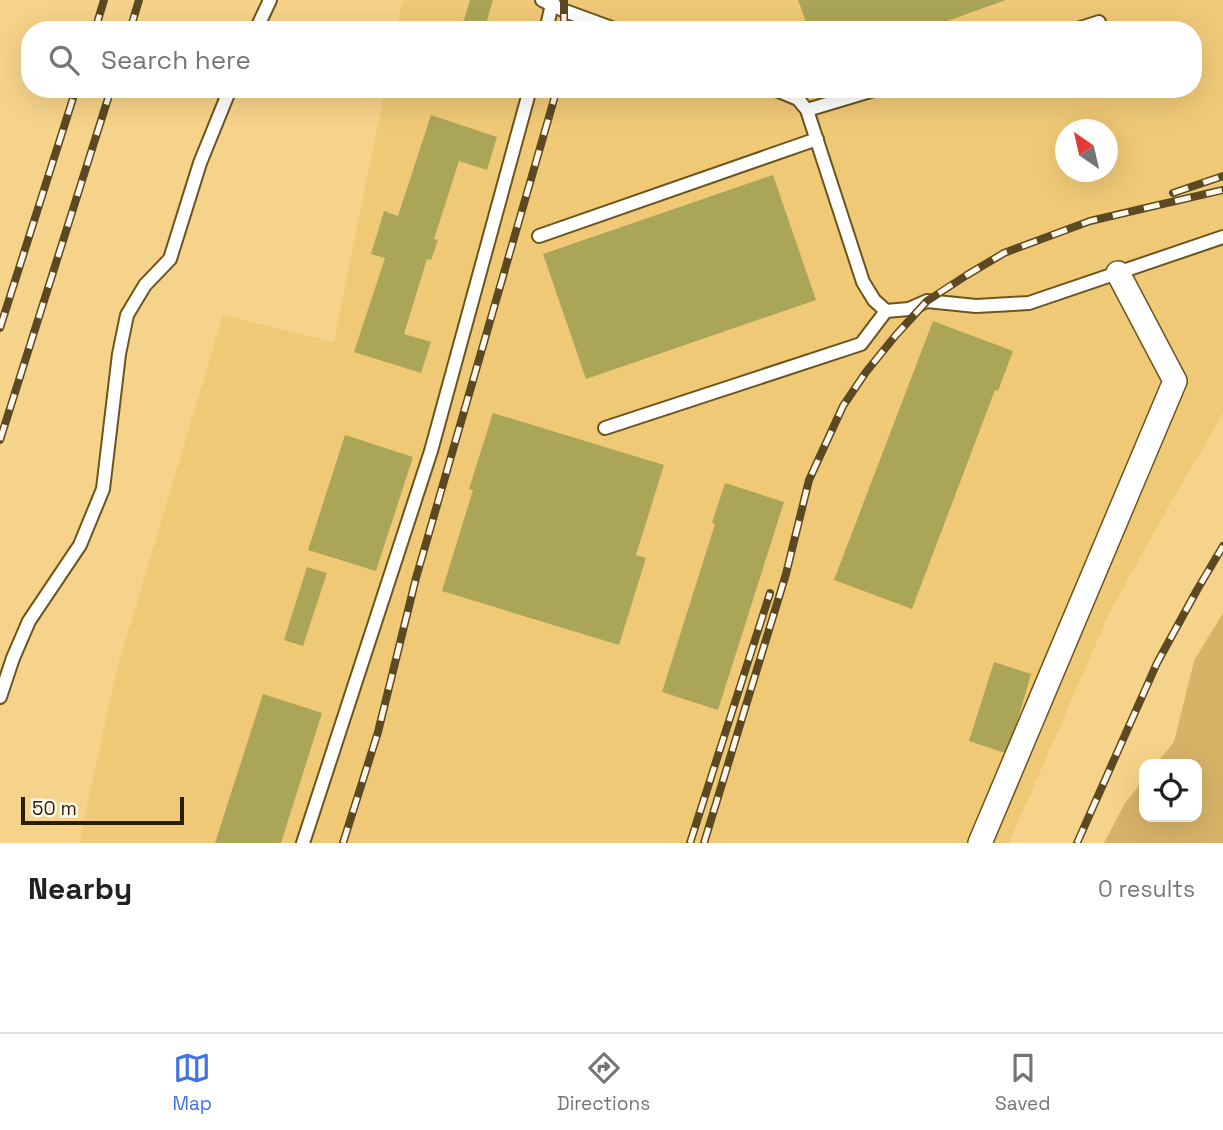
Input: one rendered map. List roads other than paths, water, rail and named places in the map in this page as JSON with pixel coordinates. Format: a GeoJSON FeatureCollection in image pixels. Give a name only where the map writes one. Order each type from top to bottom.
{"type":"FeatureCollection","features":[{"type":"Feature","properties":{"kind":"street"},"geometry":{"type":"LineString","coordinates":[[980,843],[1175,381],[1118,273]]}},
{"type":"Feature","properties":{"kind":"lane"},"geometry":{"type":"LineString","coordinates":[[260,21],[270,0]]}},
{"type":"Feature","properties":{"kind":"lane"},"geometry":{"type":"LineString","coordinates":[[547,21],[549,1],[565,11],[592,21]]}},
{"type":"Feature","properties":{"kind":"lane"},"geometry":{"type":"LineString","coordinates":[[0,697],[29,621],[79,545],[103,489],[119,354],[127,315],[145,285],[170,260],[200,163],[226,98]]}},
{"type":"Feature","properties":{"kind":"lane"},"geometry":{"type":"LineString","coordinates":[[303,843],[431,451],[528,98]]}},
{"type":"Feature","properties":{"kind":"lane"},"geometry":{"type":"LineString","coordinates":[[796,98],[807,110],[863,282],[874,300],[886,312]]}},
{"type":"Feature","properties":{"kind":"lane"},"geometry":{"type":"LineString","coordinates":[[807,110],[847,98]]}},
{"type":"Feature","properties":{"kind":"lane"},"geometry":{"type":"LineString","coordinates":[[539,236],[817,139]]}},
{"type":"Feature","properties":{"kind":"lane"},"geometry":{"type":"LineString","coordinates":[[605,428],[862,344],[886,312],[909,309],[927,301],[976,306],[1029,303],[1223,237]]}},
{"type":"Feature","properties":{"kind":"railway"},"geometry":{"type":"LineString","coordinates":[[98,21],[104,0]]}},
{"type":"Feature","properties":{"kind":"railway"},"geometry":{"type":"LineString","coordinates":[[133,21],[139,0]]}},
{"type":"Feature","properties":{"kind":"railway"},"geometry":{"type":"LineString","coordinates":[[564,0],[564,21]]}},
{"type":"Feature","properties":{"kind":"railway"},"geometry":{"type":"LineString","coordinates":[[0,328],[73,98]]}},
{"type":"Feature","properties":{"kind":"railway"},"geometry":{"type":"LineString","coordinates":[[0,440],[108,98]]}},
{"type":"Feature","properties":{"kind":"railway"},"geometry":{"type":"LineString","coordinates":[[343,843],[378,732],[416,578],[554,98]]}},
{"type":"Feature","properties":{"kind":"railway"},"geometry":{"type":"LineString","coordinates":[[1173,193],[1223,176]]}},
{"type":"Feature","properties":{"kind":"railway"},"geometry":{"type":"LineString","coordinates":[[704,843],[786,574],[809,480],[843,406],[866,372],[927,301],[1004,253],[1090,221],[1223,190]]}},
{"type":"Feature","properties":{"kind":"railway"},"geometry":{"type":"LineString","coordinates":[[1077,843],[1157,663],[1223,546]]}},
{"type":"Feature","properties":{"kind":"railway"},"geometry":{"type":"LineString","coordinates":[[690,843],[770,593]]}}]}
